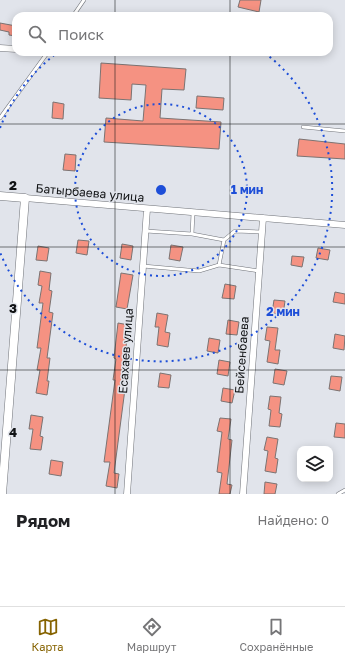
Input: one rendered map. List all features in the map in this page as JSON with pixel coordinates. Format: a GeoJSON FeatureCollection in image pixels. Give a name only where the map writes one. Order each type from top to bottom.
{"type":"FeatureCollection","features":[{"type":"Feature","properties":{"kind":"street"},"geometry":{"type":"LineString","coordinates":[[0,48],[12,49]]}},
{"type":"Feature","properties":{"kind":"street"},"geometry":{"type":"LineString","coordinates":[[0,196],[25,198],[2,494]]}},
{"type":"Feature","properties":{"kind":"street","name":"Батырбаева улица"},"geometry":{"type":"LineString","coordinates":[[25,198],[345,226]]}},
{"type":"Feature","properties":{"kind":"street","name":"Есахаев улица"},"geometry":{"type":"LineString","coordinates":[[127,494],[147,209]]}},
{"type":"Feature","properties":{"kind":"street","name":"Бейсенбаева"},"geometry":{"type":"LineString","coordinates":[[243,494],[263,218]]}},
{"type":"Feature","properties":{"kind":"lane"},"geometry":{"type":"LineString","coordinates":[[76,12],[84,0]]}},
{"type":"Feature","properties":{"kind":"lane"},"geometry":{"type":"LineString","coordinates":[[0,118],[45,56]]}},
{"type":"Feature","properties":{"kind":"lane"},"geometry":{"type":"LineString","coordinates":[[303,127],[345,131]]}},
{"type":"Feature","properties":{"kind":"lane"},"geometry":{"type":"LineString","coordinates":[[192,234],[194,213]]}},
{"type":"Feature","properties":{"kind":"lane"},"geometry":{"type":"LineString","coordinates":[[146,231],[192,234],[224,240]]}},
{"type":"Feature","properties":{"kind":"lane"},"geometry":{"type":"LineString","coordinates":[[219,265],[224,240],[235,231],[262,232]]}},
{"type":"Feature","properties":{"kind":"lane"},"geometry":{"type":"LineString","coordinates":[[143,266],[199,271],[219,265],[259,271]]}},
{"type":"Feature","properties":{"kind":"lane"},"geometry":{"type":"LineString","coordinates":[[338,494],[345,490]]}},
{"type":"Feature","properties":{"kind":"building"},"geometry":{"type":"Polygon","coordinates":[[[240,0],[261,0],[259,12],[238,7],[240,0]]]}},
{"type":"Feature","properties":{"kind":"building"},"geometry":{"type":"Polygon","coordinates":[[[0,23],[12,25],[12,35],[9,35],[9,32],[0,30],[0,23]]]}},
{"type":"Feature","properties":{"kind":"building"},"geometry":{"type":"Polygon","coordinates":[[[101,63],[186,69],[184,90],[162,89],[160,118],[221,122],[219,149],[104,142],[106,118],[143,121],[146,85],[132,84],[131,100],[99,98],[101,63]]]}},
{"type":"Feature","properties":{"kind":"building"},"geometry":{"type":"Polygon","coordinates":[[[197,96],[224,98],[223,110],[196,108],[197,96]]]}},
{"type":"Feature","properties":{"kind":"building"},"geometry":{"type":"Polygon","coordinates":[[[53,102],[64,104],[63,119],[52,118],[53,102]]]}},
{"type":"Feature","properties":{"kind":"building"},"geometry":{"type":"Polygon","coordinates":[[[299,139],[345,144],[345,159],[297,156],[299,139]]]}},
{"type":"Feature","properties":{"kind":"building"},"geometry":{"type":"Polygon","coordinates":[[[65,154],[76,155],[75,171],[63,170],[65,154]]]}},
{"type":"Feature","properties":{"kind":"building"},"geometry":{"type":"Polygon","coordinates":[[[78,240],[89,241],[87,255],[76,253],[78,240]]]}},
{"type":"Feature","properties":{"kind":"building"},"geometry":{"type":"Polygon","coordinates":[[[122,244],[133,246],[131,260],[120,258],[122,244]]]}},
{"type":"Feature","properties":{"kind":"building"},"geometry":{"type":"Polygon","coordinates":[[[171,245],[183,247],[180,261],[169,259],[171,245]]]}},
{"type":"Feature","properties":{"kind":"building"},"geometry":{"type":"Polygon","coordinates":[[[38,246],[49,248],[47,261],[36,260],[38,246]]]}},
{"type":"Feature","properties":{"kind":"building"},"geometry":{"type":"Polygon","coordinates":[[[318,248],[330,250],[328,260],[316,258],[318,248]]]}},
{"type":"Feature","properties":{"kind":"building"},"geometry":{"type":"Polygon","coordinates":[[[292,256],[304,257],[302,267],[291,265],[292,256]]]}},
{"type":"Feature","properties":{"kind":"building"},"geometry":{"type":"Polygon","coordinates":[[[40,271],[51,273],[49,290],[52,291],[49,312],[53,313],[47,358],[50,358],[47,395],[36,393],[40,370],[37,370],[41,348],[37,348],[43,303],[39,303],[42,286],[38,285],[40,271]]]}},
{"type":"Feature","properties":{"kind":"building"},"geometry":{"type":"Polygon","coordinates":[[[121,273],[133,275],[127,309],[116,307],[121,273]]]}},
{"type":"Feature","properties":{"kind":"building"},"geometry":{"type":"Polygon","coordinates":[[[225,284],[236,286],[234,299],[222,298],[225,284]]]}},
{"type":"Feature","properties":{"kind":"building"},"geometry":{"type":"Polygon","coordinates":[[[335,292],[345,294],[345,304],[333,302],[335,292]]]}},
{"type":"Feature","properties":{"kind":"building"},"geometry":{"type":"Polygon","coordinates":[[[274,300],[285,301],[283,315],[272,313],[274,300]]]}},
{"type":"Feature","properties":{"kind":"building"},"geometry":{"type":"Polygon","coordinates":[[[157,313],[168,315],[165,332],[170,333],[168,347],[157,345],[159,327],[155,327],[157,313]]]}},
{"type":"Feature","properties":{"kind":"building"},"geometry":{"type":"Polygon","coordinates":[[[228,320],[239,322],[237,335],[226,334],[228,320]]]}},
{"type":"Feature","properties":{"kind":"building"},"geometry":{"type":"Polygon","coordinates":[[[118,323],[129,325],[123,368],[126,368],[123,388],[125,389],[114,473],[119,474],[117,488],[106,486],[110,462],[104,462],[115,380],[113,380],[116,359],[114,358],[118,323]]]}},
{"type":"Feature","properties":{"kind":"building"},"geometry":{"type":"Polygon","coordinates":[[[267,327],[278,328],[275,350],[280,350],[278,364],[267,362],[270,341],[265,340],[267,327]]]}},
{"type":"Feature","properties":{"kind":"building"},"geometry":{"type":"Polygon","coordinates":[[[335,334],[345,336],[344,350],[333,348],[335,334]]]}},
{"type":"Feature","properties":{"kind":"building"},"geometry":{"type":"Polygon","coordinates":[[[209,338],[220,340],[218,353],[207,351],[209,338]]]}},
{"type":"Feature","properties":{"kind":"building"},"geometry":{"type":"Polygon","coordinates":[[[219,360],[230,362],[228,376],[217,374],[219,360]]]}},
{"type":"Feature","properties":{"kind":"building"},"geometry":{"type":"Polygon","coordinates":[[[275,369],[287,371],[284,385],[273,383],[275,369]]]}},
{"type":"Feature","properties":{"kind":"building"},"geometry":{"type":"Polygon","coordinates":[[[160,373],[171,375],[169,388],[158,387],[160,373]]]}},
{"type":"Feature","properties":{"kind":"building"},"geometry":{"type":"Polygon","coordinates":[[[331,376],[342,377],[340,391],[329,389],[331,376]]]}},
{"type":"Feature","properties":{"kind":"building"},"geometry":{"type":"Polygon","coordinates":[[[223,388],[235,390],[232,403],[221,401],[223,388]]]}},
{"type":"Feature","properties":{"kind":"building"},"geometry":{"type":"Polygon","coordinates":[[[270,396],[281,397],[279,413],[282,414],[280,427],[269,426],[271,410],[268,409],[270,396]]]}},
{"type":"Feature","properties":{"kind":"building"},"geometry":{"type":"Polygon","coordinates":[[[31,415],[43,417],[40,436],[43,437],[41,450],[30,449],[33,429],[29,429],[31,415]]]}},
{"type":"Feature","properties":{"kind":"building"},"geometry":{"type":"Polygon","coordinates":[[[220,418],[231,419],[228,439],[232,440],[227,484],[232,485],[230,494],[219,494],[222,473],[217,472],[222,432],[217,431],[220,418]]]}},
{"type":"Feature","properties":{"kind":"building"},"geometry":{"type":"Polygon","coordinates":[[[336,423],[345,424],[345,438],[334,437],[336,423]]]}},
{"type":"Feature","properties":{"kind":"building"},"geometry":{"type":"Polygon","coordinates":[[[267,437],[278,439],[275,458],[278,459],[276,473],[265,471],[268,451],[264,450],[267,437]]]}},
{"type":"Feature","properties":{"kind":"building"},"geometry":{"type":"Polygon","coordinates":[[[51,460],[63,462],[61,476],[49,474],[51,460]]]}},
{"type":"Feature","properties":{"kind":"building"},"geometry":{"type":"Polygon","coordinates":[[[265,482],[277,484],[275,494],[264,494],[265,482]]]}}]}
